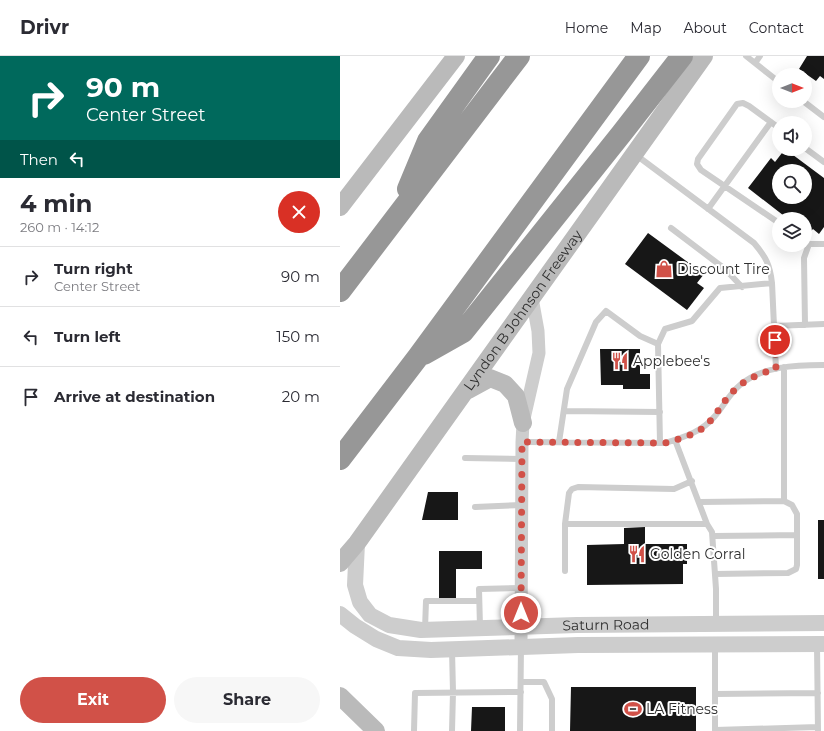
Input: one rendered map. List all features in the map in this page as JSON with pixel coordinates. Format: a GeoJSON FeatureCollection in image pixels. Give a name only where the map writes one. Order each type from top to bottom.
{"type":"FeatureCollection","features":[{"type":"Feature","properties":{"kind":"highway"},"geometry":{"type":"LineString","coordinates":[[397,217],[428,141],[489,56]]}},
{"type":"Feature","properties":{"kind":"highway"},"geometry":{"type":"LineString","coordinates":[[340,291],[519,56]]}},
{"type":"Feature","properties":{"kind":"highway"},"geometry":{"type":"LineString","coordinates":[[340,459],[418,357],[639,56]]}},
{"type":"Feature","properties":{"kind":"highway"},"geometry":{"type":"LineString","coordinates":[[418,357],[463,332],[682,56]]}},
{"type":"Feature","properties":{"kind":"main road"},"geometry":{"type":"LineString","coordinates":[[340,207],[456,56]]}},
{"type":"Feature","properties":{"kind":"main road","name":"Lyndon B Johnson Freeway"},"geometry":{"type":"LineString","coordinates":[[340,563],[466,391],[704,56]]}},
{"type":"Feature","properties":{"kind":"main road"},"geometry":{"type":"LineString","coordinates":[[466,391],[490,378],[506,384],[516,396],[523,423]]}},
{"type":"Feature","properties":{"kind":"main road"},"geometry":{"type":"LineString","coordinates":[[340,696],[376,731]]}},
{"type":"Feature","properties":{"kind":"street"},"geometry":{"type":"LineString","coordinates":[[521,646],[521,505],[523,423],[538,353],[538,331],[532,298]]}},
{"type":"Feature","properties":{"kind":"street","name":"Saturn Road"},"geometry":{"type":"LineString","coordinates":[[356,543],[355,585],[360,602],[370,615],[388,625],[425,629],[521,626],[824,623]]}},
{"type":"Feature","properties":{"kind":"street","name":"Saturn Road"},"geometry":{"type":"LineString","coordinates":[[340,614],[355,626],[376,639],[398,648],[431,650],[521,646],[821,644]]}},
{"type":"Feature","properties":{"kind":"street"},"geometry":{"type":"LineString","coordinates":[[716,624],[716,644]]}},
{"type":"Feature","properties":{"kind":"lane"},"geometry":{"type":"LineString","coordinates":[[746,56],[772,76]]}},
{"type":"Feature","properties":{"kind":"lane"},"geometry":{"type":"LineString","coordinates":[[755,63],[760,56]]}},
{"type":"Feature","properties":{"kind":"lane"},"geometry":{"type":"LineString","coordinates":[[708,209],[725,186],[771,122],[743,103],[737,104],[698,159],[697,164],[701,170],[725,186],[772,218]]}},
{"type":"Feature","properties":{"kind":"lane"},"geometry":{"type":"LineString","coordinates":[[812,107],[824,117]]}},
{"type":"Feature","properties":{"kind":"lane"},"geometry":{"type":"LineString","coordinates":[[812,153],[824,162]]}},
{"type":"Feature","properties":{"kind":"lane"},"geometry":{"type":"LineString","coordinates":[[634,154],[754,243],[765,256],[771,270],[776,369]]}},
{"type":"Feature","properties":{"kind":"lane"},"geometry":{"type":"LineString","coordinates":[[670,228],[725,269],[742,287]]}},
{"type":"Feature","properties":{"kind":"lane"},"geometry":{"type":"LineString","coordinates":[[812,243],[824,244]]}},
{"type":"Feature","properties":{"kind":"lane"},"geometry":{"type":"LineString","coordinates":[[805,252],[805,325]]}},
{"type":"Feature","properties":{"kind":"lane"},"geometry":{"type":"LineString","coordinates":[[660,443],[658,344],[666,329],[692,321],[720,288],[772,283]]}},
{"type":"Feature","properties":{"kind":"lane"},"geometry":{"type":"LineString","coordinates":[[559,442],[567,389],[596,322],[606,311],[640,336],[658,344]]}},
{"type":"Feature","properties":{"kind":"lane"},"geometry":{"type":"LineString","coordinates":[[774,326],[824,324]]}},
{"type":"Feature","properties":{"kind":"lane"},"geometry":{"type":"LineString","coordinates":[[522,442],[660,443],[687,437],[702,428],[716,416],[728,396],[741,384],[757,374],[784,367],[824,365]]}},
{"type":"Feature","properties":{"kind":"lane"},"geometry":{"type":"LineString","coordinates":[[784,367],[784,501]]}},
{"type":"Feature","properties":{"kind":"lane"},"geometry":{"type":"LineString","coordinates":[[564,411],[660,412]]}},
{"type":"Feature","properties":{"kind":"lane"},"geometry":{"type":"LineString","coordinates":[[675,440],[713,536],[716,624]]}},
{"type":"Feature","properties":{"kind":"lane"},"geometry":{"type":"LineString","coordinates":[[465,458],[522,459]]}},
{"type":"Feature","properties":{"kind":"lane"},"geometry":{"type":"LineString","coordinates":[[565,571],[565,524],[569,493],[572,489],[578,487],[674,489],[692,481]]}},
{"type":"Feature","properties":{"kind":"lane"},"geometry":{"type":"LineString","coordinates":[[700,502],[784,501],[792,505],[798,514],[797,565],[796,569],[792,572],[715,574]]}},
{"type":"Feature","properties":{"kind":"lane"},"geometry":{"type":"LineString","coordinates":[[475,507],[521,505]]}},
{"type":"Feature","properties":{"kind":"lane"},"geometry":{"type":"LineString","coordinates":[[565,524],[707,524]]}},
{"type":"Feature","properties":{"kind":"lane"},"geometry":{"type":"LineString","coordinates":[[713,536],[797,535]]}},
{"type":"Feature","properties":{"kind":"lane"},"geometry":{"type":"LineString","coordinates":[[480,627],[479,589],[521,588]]}},
{"type":"Feature","properties":{"kind":"lane"},"geometry":{"type":"LineString","coordinates":[[425,629],[426,601],[479,601]]}},
{"type":"Feature","properties":{"kind":"lane"},"geometry":{"type":"LineString","coordinates":[[716,644],[715,730],[818,729],[821,700],[818,693],[821,644]]}},
{"type":"Feature","properties":{"kind":"lane"},"geometry":{"type":"LineString","coordinates":[[520,731],[521,646]]}},
{"type":"Feature","properties":{"kind":"lane"},"geometry":{"type":"LineString","coordinates":[[451,649],[453,692],[452,731]]}},
{"type":"Feature","properties":{"kind":"lane"},"geometry":{"type":"LineString","coordinates":[[520,682],[544,682],[552,699],[552,731]]}},
{"type":"Feature","properties":{"kind":"lane"},"geometry":{"type":"LineString","coordinates":[[414,731],[415,693],[520,692]]}},
{"type":"Feature","properties":{"kind":"lane"},"geometry":{"type":"LineString","coordinates":[[715,694],[818,693]]}},
{"type":"Feature","properties":{"kind":"building"},"geometry":{"type":"Polygon","coordinates":[[[807,56],[824,56],[824,79],[820,76],[816,81],[812,78],[812,68],[800,68],[807,56]]]}},
{"type":"Feature","properties":{"kind":"building"},"geometry":{"type":"Polygon","coordinates":[[[780,156],[794,156],[805,164],[772,164],[772,204],[812,204],[812,169],[824,178],[824,227],[819,234],[813,229],[812,230],[812,212],[779,212],[748,188],[771,158],[775,162],[780,156]]]}},
{"type":"Feature","properties":{"kind":"building","name":"Discount Tire"},"geometry":{"type":"Polygon","coordinates":[[[648,233],[704,274],[697,283],[704,288],[687,310],[625,264],[648,233]]]}},
{"type":"Feature","properties":{"kind":"building","name":"Applebee's"},"geometry":{"type":"Polygon","coordinates":[[[600,349],[640,349],[640,374],[650,374],[650,389],[623,389],[623,385],[601,385],[600,349]]]}},
{"type":"Feature","properties":{"kind":"building"},"geometry":{"type":"Polygon","coordinates":[[[428,492],[458,492],[458,520],[422,520],[428,492]]]}},
{"type":"Feature","properties":{"kind":"building"},"geometry":{"type":"Polygon","coordinates":[[[818,520],[824,520],[824,579],[818,579],[818,520]]]}},
{"type":"Feature","properties":{"kind":"building","name":"Golden Corral"},"geometry":{"type":"Polygon","coordinates":[[[645,527],[645,544],[687,544],[687,564],[683,564],[683,584],[587,585],[587,545],[624,544],[624,528],[645,527]]]}},
{"type":"Feature","properties":{"kind":"building"},"geometry":{"type":"Polygon","coordinates":[[[439,551],[482,551],[482,569],[456,569],[456,598],[439,598],[439,551]]]}},
{"type":"Feature","properties":{"kind":"building","name":"LA Fitness"},"geometry":{"type":"Polygon","coordinates":[[[571,687],[696,687],[696,731],[570,731],[571,687]]]}},
{"type":"Feature","properties":{"kind":"building"},"geometry":{"type":"Polygon","coordinates":[[[472,707],[505,707],[505,731],[471,731],[472,707]]]}},
{"type":"Feature","properties":{"kind":"place","name":"Discount Tire"},"geometry":{"type":"Point","coordinates":[664,269]}},
{"type":"Feature","properties":{"kind":"place","name":"Applebee's"},"geometry":{"type":"Point","coordinates":[620,361]}},
{"type":"Feature","properties":{"kind":"place","name":"Golden Corral"},"geometry":{"type":"Point","coordinates":[637,554]}},
{"type":"Feature","properties":{"kind":"place","name":"LA Fitness"},"geometry":{"type":"Point","coordinates":[633,709]}},
{"type":"Feature","properties":{"kind":"route"},"geometry":{"type":"LineString","coordinates":[[521,613],[522,442],[665,443],[687,437],[702,428],[716,416],[728,396],[741,384],[757,374],[776,369],[775,340]]}}]}
